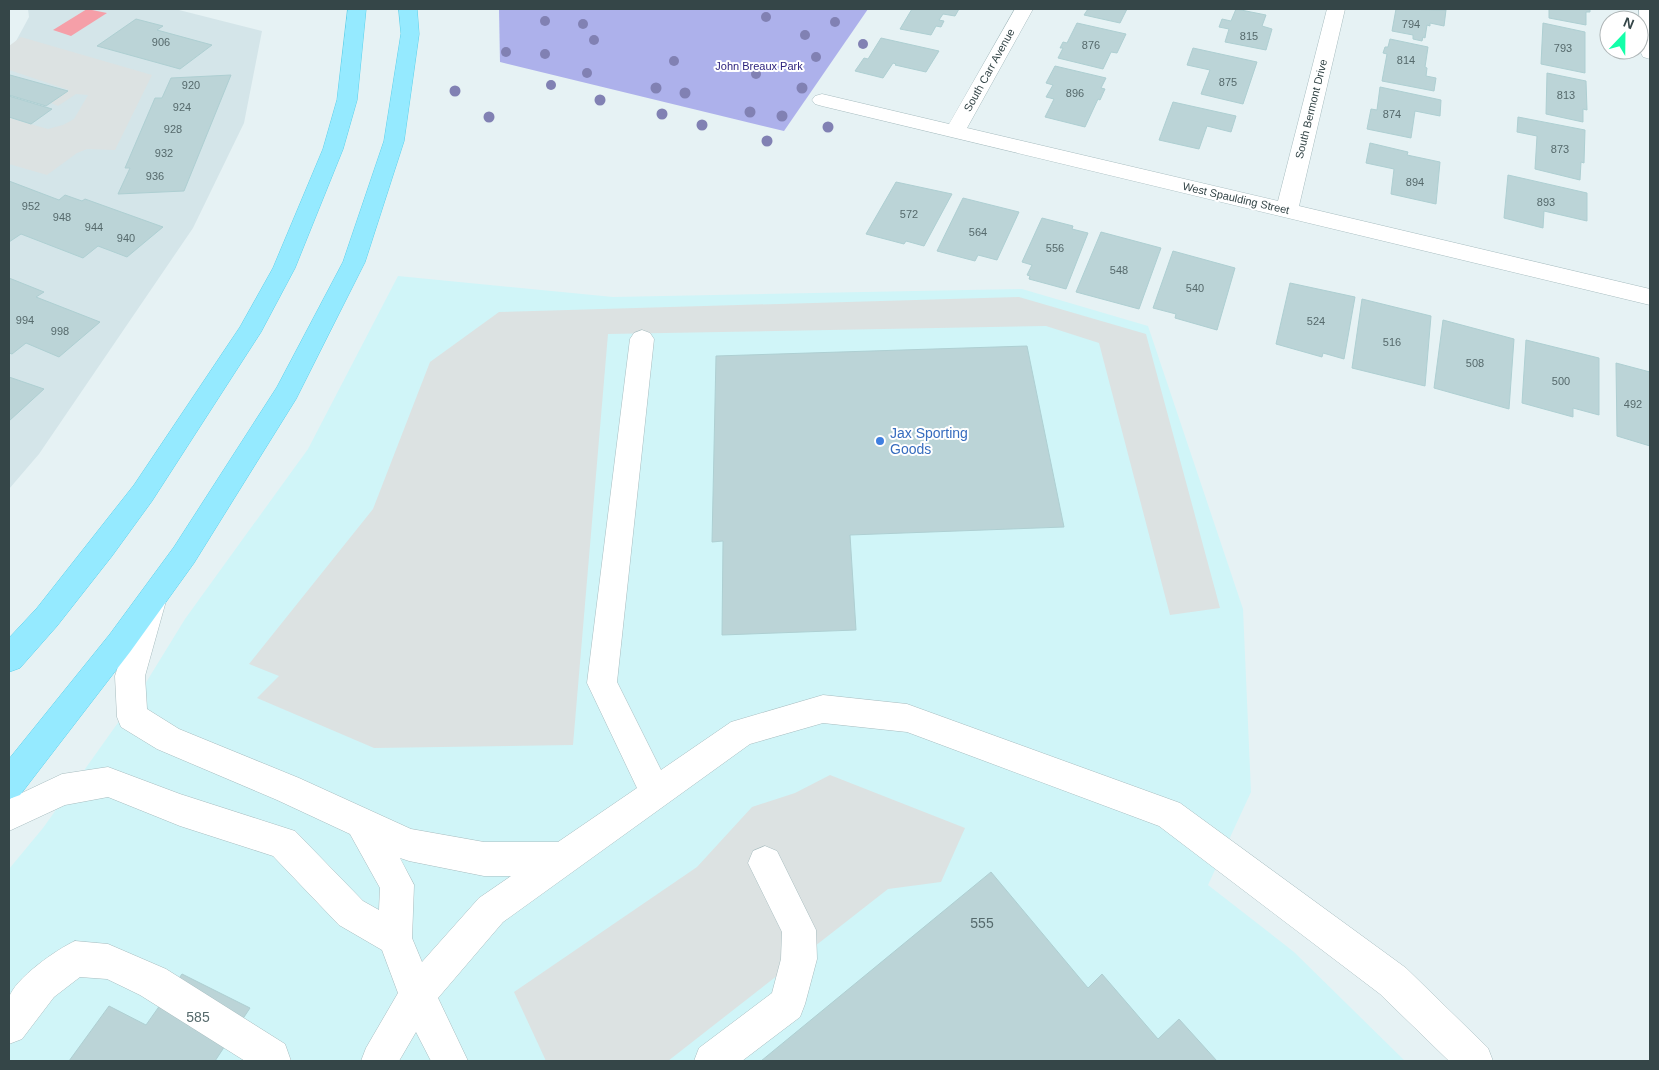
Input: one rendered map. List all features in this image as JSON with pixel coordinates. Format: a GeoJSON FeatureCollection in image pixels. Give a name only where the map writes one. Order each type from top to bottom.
{"type":"FeatureCollection","features":[{"type":"Feature","properties":{"kind":"main road"},"geometry":{"type":"LineString","coordinates":[[9,659],[59,602],[143,493],[249,332],[284,268],[329,157],[344,108],[351,73],[357,9]]}},
{"type":"Feature","properties":{"kind":"main road"},"geometry":{"type":"LineString","coordinates":[[9,784],[120,643],[215,508],[287,392],[354,262],[394,141],[410,34],[408,9]]}},
{"type":"Feature","properties":{"kind":"street","name":"South Carr Avenue"},"geometry":{"type":"LineString","coordinates":[[955,131],[1024,9]]}},
{"type":"Feature","properties":{"kind":"street","name":"South Bermont Drive"},"geometry":{"type":"LineString","coordinates":[[1287,210],[1336,9]]}},
{"type":"Feature","properties":{"kind":"street"},"geometry":{"type":"LineString","coordinates":[[1648,9],[1650,53]]}},
{"type":"Feature","properties":{"kind":"street","name":"West Spaulding Street"},"geometry":{"type":"LineString","coordinates":[[822,100],[1650,296]]}},
{"type":"Feature","properties":{"kind":"street"},"geometry":{"type":"LineString","coordinates":[[642,339],[602,682],[656,793]]}},
{"type":"Feature","properties":{"kind":"street"},"geometry":{"type":"LineString","coordinates":[[153,598],[130,676],[132,716],[168,739],[288,789],[409,844],[484,859],[564,859]]}},
{"type":"Feature","properties":{"kind":"street"},"geometry":{"type":"LineString","coordinates":[[379,1061],[417,995],[491,910],[742,732],[823,709],[907,718],[1169,814],[1393,981],[1475,1061]]}},
{"type":"Feature","properties":{"kind":"street"},"geometry":{"type":"LineString","coordinates":[[9,815],[62,790],[108,782],[180,810],[283,843],[351,913],[395,938]]}},
{"type":"Feature","properties":{"kind":"street"},"geometry":{"type":"LineString","coordinates":[[361,822],[397,885],[395,938],[417,995],[450,1061]]}},
{"type":"Feature","properties":{"kind":"street"},"geometry":{"type":"LineString","coordinates":[[712,1061],[786,1004],[799,959],[798,930],[765,863]]}},
{"type":"Feature","properties":{"kind":"street"},"geometry":{"type":"LineString","coordinates":[[9,1026],[41,984],[75,959],[108,962],[153,982],[272,1057],[273,1061]]}},
{"type":"Feature","properties":{"kind":"shaded area"},"geometry":{"type":"Polygon","coordinates":[[[28,9],[175,9],[262,31],[244,123],[193,228],[39,454],[9,489],[9,54],[29,17],[28,9]]]}},
{"type":"Feature","properties":{"kind":"shaded area"},"geometry":{"type":"Polygon","coordinates":[[[87,9],[107,13],[71,36],[53,30],[87,9]]]}},
{"type":"Feature","properties":{"kind":"shaded area"},"geometry":{"type":"Polygon","coordinates":[[[21,37],[152,75],[115,150],[87,149],[77,153],[47,175],[9,164],[9,118],[48,129],[63,125],[74,119],[88,95],[76,94],[58,106],[51,103],[69,90],[9,70],[9,46],[21,37]]]}},
{"type":"Feature","properties":{"kind":"shaded area"},"geometry":{"type":"Polygon","coordinates":[[[398,276],[613,297],[1022,289],[1148,326],[1243,609],[1251,792],[1208,885],[1294,952],[1405,1061],[9,1061],[9,869],[43,828],[142,689],[185,619],[308,449],[398,276]]]}},
{"type":"Feature","properties":{"kind":"shaded area"},"geometry":{"type":"Polygon","coordinates":[[[1019,297],[1146,334],[1220,608],[1170,615],[1099,343],[1046,326],[608,334],[573,745],[374,748],[257,698],[279,676],[249,664],[373,509],[430,362],[499,312],[1019,297]]]}},
{"type":"Feature","properties":{"kind":"shaded area"},"geometry":{"type":"Polygon","coordinates":[[[830,775],[965,828],[941,882],[888,889],[668,1061],[546,1061],[514,992],[697,867],[752,807],[795,793],[830,775]]]}},
{"type":"Feature","properties":{"kind":"green space","name":"John Breaux Park"},"geometry":{"type":"Polygon","coordinates":[[[499,9],[868,9],[784,131],[500,62],[499,9]]]}},
{"type":"Feature","properties":{"kind":"building"},"geometry":{"type":"Polygon","coordinates":[[[912,9],[959,9],[955,16],[943,14],[939,20],[944,21],[941,27],[936,26],[931,35],[900,29],[912,9]]]}},
{"type":"Feature","properties":{"kind":"building"},"geometry":{"type":"Polygon","coordinates":[[[1088,9],[1127,9],[1120,23],[1084,15],[1088,9]]]}},
{"type":"Feature","properties":{"kind":"building"},"geometry":{"type":"Polygon","coordinates":[[[1236,9],[1266,15],[1262,26],[1272,29],[1266,50],[1225,42],[1229,29],[1219,27],[1222,19],[1231,21],[1236,9]]]}},
{"type":"Feature","properties":{"kind":"building"},"geometry":{"type":"Polygon","coordinates":[[[1396,9],[1446,10],[1444,26],[1430,23],[1430,26],[1427,25],[1425,38],[1423,37],[1422,41],[1413,39],[1413,35],[1392,31],[1396,9]]]}},
{"type":"Feature","properties":{"kind":"building"},"geometry":{"type":"Polygon","coordinates":[[[1549,9],[1590,9],[1590,12],[1586,12],[1586,25],[1549,18],[1549,9]]]}},
{"type":"Feature","properties":{"kind":"building"},"geometry":{"type":"Polygon","coordinates":[[[136,19],[163,26],[157,30],[212,45],[180,69],[97,46],[136,19]]]}},
{"type":"Feature","properties":{"kind":"building"},"geometry":{"type":"Polygon","coordinates":[[[1077,23],[1126,34],[1117,53],[1111,52],[1103,69],[1058,58],[1063,48],[1060,48],[1063,42],[1067,43],[1077,23]]]}},
{"type":"Feature","properties":{"kind":"building"},"geometry":{"type":"Polygon","coordinates":[[[1543,23],[1585,32],[1585,73],[1541,64],[1543,23]]]}},
{"type":"Feature","properties":{"kind":"building"},"geometry":{"type":"Polygon","coordinates":[[[881,38],[939,51],[926,72],[893,63],[883,78],[855,71],[864,58],[868,59],[881,38]]]}},
{"type":"Feature","properties":{"kind":"building"},"geometry":{"type":"Polygon","coordinates":[[[1390,39],[1428,47],[1425,67],[1427,68],[1426,76],[1436,78],[1434,91],[1382,81],[1387,54],[1383,53],[1385,47],[1388,47],[1390,39]]]}},
{"type":"Feature","properties":{"kind":"building"},"geometry":{"type":"Polygon","coordinates":[[[1193,48],[1257,62],[1243,104],[1201,94],[1210,70],[1187,65],[1193,48]]]}},
{"type":"Feature","properties":{"kind":"building"},"geometry":{"type":"Polygon","coordinates":[[[1055,66],[1106,78],[1101,88],[1105,89],[1100,100],[1098,99],[1085,127],[1045,117],[1054,99],[1046,97],[1053,85],[1046,83],[1055,66]]]}},
{"type":"Feature","properties":{"kind":"building"},"geometry":{"type":"Polygon","coordinates":[[[1547,73],[1586,81],[1587,110],[1583,109],[1583,122],[1546,114],[1547,73]]]}},
{"type":"Feature","properties":{"kind":"building"},"geometry":{"type":"Polygon","coordinates":[[[10,75],[68,91],[46,106],[9,95],[10,75]]]}},
{"type":"Feature","properties":{"kind":"building"},"geometry":{"type":"Polygon","coordinates":[[[231,75],[184,191],[118,194],[130,168],[125,168],[155,98],[162,98],[171,78],[231,75]]]}},
{"type":"Feature","properties":{"kind":"building"},"geometry":{"type":"Polygon","coordinates":[[[1380,87],[1441,100],[1440,116],[1415,111],[1411,138],[1367,129],[1371,109],[1377,110],[1380,87]]]}},
{"type":"Feature","properties":{"kind":"building"},"geometry":{"type":"Polygon","coordinates":[[[9,96],[52,109],[31,124],[9,117],[9,96]]]}},
{"type":"Feature","properties":{"kind":"building"},"geometry":{"type":"Polygon","coordinates":[[[1173,102],[1236,116],[1231,132],[1207,126],[1199,149],[1159,140],[1173,102]]]}},
{"type":"Feature","properties":{"kind":"building"},"geometry":{"type":"Polygon","coordinates":[[[1518,117],[1585,130],[1584,163],[1581,162],[1580,180],[1535,169],[1537,136],[1517,132],[1518,117]]]}},
{"type":"Feature","properties":{"kind":"building"},"geometry":{"type":"Polygon","coordinates":[[[1370,143],[1408,152],[1407,155],[1440,162],[1436,204],[1391,194],[1394,169],[1366,163],[1370,143]]]}},
{"type":"Feature","properties":{"kind":"building"},"geometry":{"type":"Polygon","coordinates":[[[1508,175],[1587,193],[1587,221],[1544,211],[1543,228],[1504,218],[1508,175]]]}},
{"type":"Feature","properties":{"kind":"building"},"geometry":{"type":"Polygon","coordinates":[[[9,181],[59,200],[65,195],[82,201],[85,199],[163,227],[127,257],[98,246],[83,258],[21,234],[9,242],[9,181]]]}},
{"type":"Feature","properties":{"kind":"building"},"geometry":{"type":"Polygon","coordinates":[[[896,182],[952,194],[924,246],[906,241],[904,244],[866,234],[896,182]]]}},
{"type":"Feature","properties":{"kind":"building"},"geometry":{"type":"Polygon","coordinates":[[[963,198],[1019,212],[997,260],[978,255],[975,261],[937,251],[963,198]]]}},
{"type":"Feature","properties":{"kind":"building"},"geometry":{"type":"Polygon","coordinates":[[[1042,218],[1073,226],[1072,229],[1088,233],[1066,289],[1029,279],[1030,276],[1027,275],[1032,265],[1022,262],[1042,218]]]}},
{"type":"Feature","properties":{"kind":"building"},"geometry":{"type":"Polygon","coordinates":[[[1101,232],[1161,248],[1139,309],[1076,292],[1101,232]]]}},
{"type":"Feature","properties":{"kind":"building"},"geometry":{"type":"Polygon","coordinates":[[[1173,251],[1235,268],[1217,330],[1175,318],[1176,314],[1153,308],[1173,251]]]}},
{"type":"Feature","properties":{"kind":"building"},"geometry":{"type":"Polygon","coordinates":[[[9,278],[44,292],[36,297],[100,322],[59,357],[26,343],[12,354],[9,353],[9,278]]]}},
{"type":"Feature","properties":{"kind":"building"},"geometry":{"type":"Polygon","coordinates":[[[1290,283],[1355,297],[1344,359],[1323,353],[1322,357],[1276,344],[1290,283]]]}},
{"type":"Feature","properties":{"kind":"building"},"geometry":{"type":"Polygon","coordinates":[[[1362,299],[1431,316],[1425,386],[1352,368],[1362,299]]]}},
{"type":"Feature","properties":{"kind":"building"},"geometry":{"type":"Polygon","coordinates":[[[1443,320],[1514,339],[1509,409],[1434,388],[1443,320]]]}},
{"type":"Feature","properties":{"kind":"building"},"geometry":{"type":"Polygon","coordinates":[[[1526,340],[1599,358],[1599,415],[1573,408],[1573,417],[1522,403],[1526,340]]]}},
{"type":"Feature","properties":{"kind":"building","name":"Jax Sporting Goods"},"geometry":{"type":"Polygon","coordinates":[[[1027,346],[1064,527],[850,535],[856,630],[722,635],[723,541],[712,542],[716,356],[1027,346]]]}},
{"type":"Feature","properties":{"kind":"building"},"geometry":{"type":"Polygon","coordinates":[[[1616,363],[1650,372],[1650,446],[1617,436],[1616,363]]]}},
{"type":"Feature","properties":{"kind":"building"},"geometry":{"type":"Polygon","coordinates":[[[9,377],[44,389],[9,421],[9,377]]]}},
{"type":"Feature","properties":{"kind":"building"},"geometry":{"type":"Polygon","coordinates":[[[991,872],[1088,988],[1102,974],[1158,1039],[1179,1019],[1217,1061],[761,1061],[991,872]]]}},
{"type":"Feature","properties":{"kind":"building"},"geometry":{"type":"Polygon","coordinates":[[[182,974],[250,1008],[215,1061],[69,1061],[109,1006],[146,1025],[182,974]]]}},
{"type":"Feature","properties":{"kind":"place","name":"Jax Sporting Goods"},"geometry":{"type":"Point","coordinates":[880,441]}}]}
